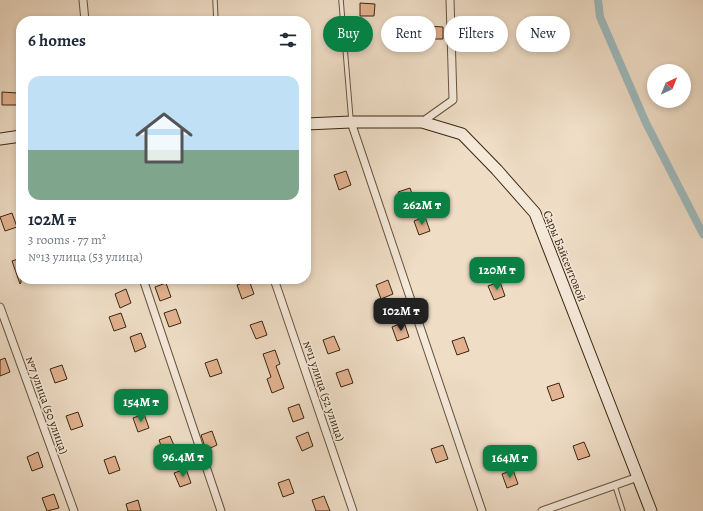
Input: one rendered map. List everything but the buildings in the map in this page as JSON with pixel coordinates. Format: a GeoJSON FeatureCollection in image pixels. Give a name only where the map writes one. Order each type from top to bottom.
{"type":"FeatureCollection","features":[{"type":"Feature","properties":{"kind":"street"},"geometry":{"type":"LineString","coordinates":[[84,0],[85,16]]}},
{"type":"Feature","properties":{"kind":"street"},"geometry":{"type":"LineString","coordinates":[[422,122],[452,100],[450,0]]}},
{"type":"Feature","properties":{"kind":"street"},"geometry":{"type":"LineString","coordinates":[[351,122],[482,511]]}},
{"type":"Feature","properties":{"kind":"street","name":"Сары Байсеитовой"},"geometry":{"type":"LineString","coordinates":[[311,124],[422,122],[462,134],[497,170],[535,213],[650,511]]}},
{"type":"Feature","properties":{"kind":"street"},"geometry":{"type":"LineString","coordinates":[[0,139],[16,137]]}},
{"type":"Feature","properties":{"kind":"street"},"geometry":{"type":"LineString","coordinates":[[145,284],[221,511]]}},
{"type":"Feature","properties":{"kind":"street","name":"№11 улица (52 улица)"},"geometry":{"type":"LineString","coordinates":[[276,284],[353,511]]}},
{"type":"Feature","properties":{"kind":"street","name":"№7 улица (50 улица)"},"geometry":{"type":"LineString","coordinates":[[0,307],[74,511]]}},
{"type":"Feature","properties":{"kind":"street"},"geometry":{"type":"LineString","coordinates":[[542,511],[638,477]]}},
{"type":"Feature","properties":{"kind":"lane"},"geometry":{"type":"LineString","coordinates":[[215,0],[216,16]]}},
{"type":"Feature","properties":{"kind":"lane"},"geometry":{"type":"LineString","coordinates":[[341,0],[351,122]]}},
{"type":"Feature","properties":{"kind":"lane"},"geometry":{"type":"LineString","coordinates":[[615,486],[624,511]]}},
{"type":"Feature","properties":{"kind":"waterway"},"geometry":{"type":"LineString","coordinates":[[598,0],[600,17],[646,123],[703,234]]}}]}
